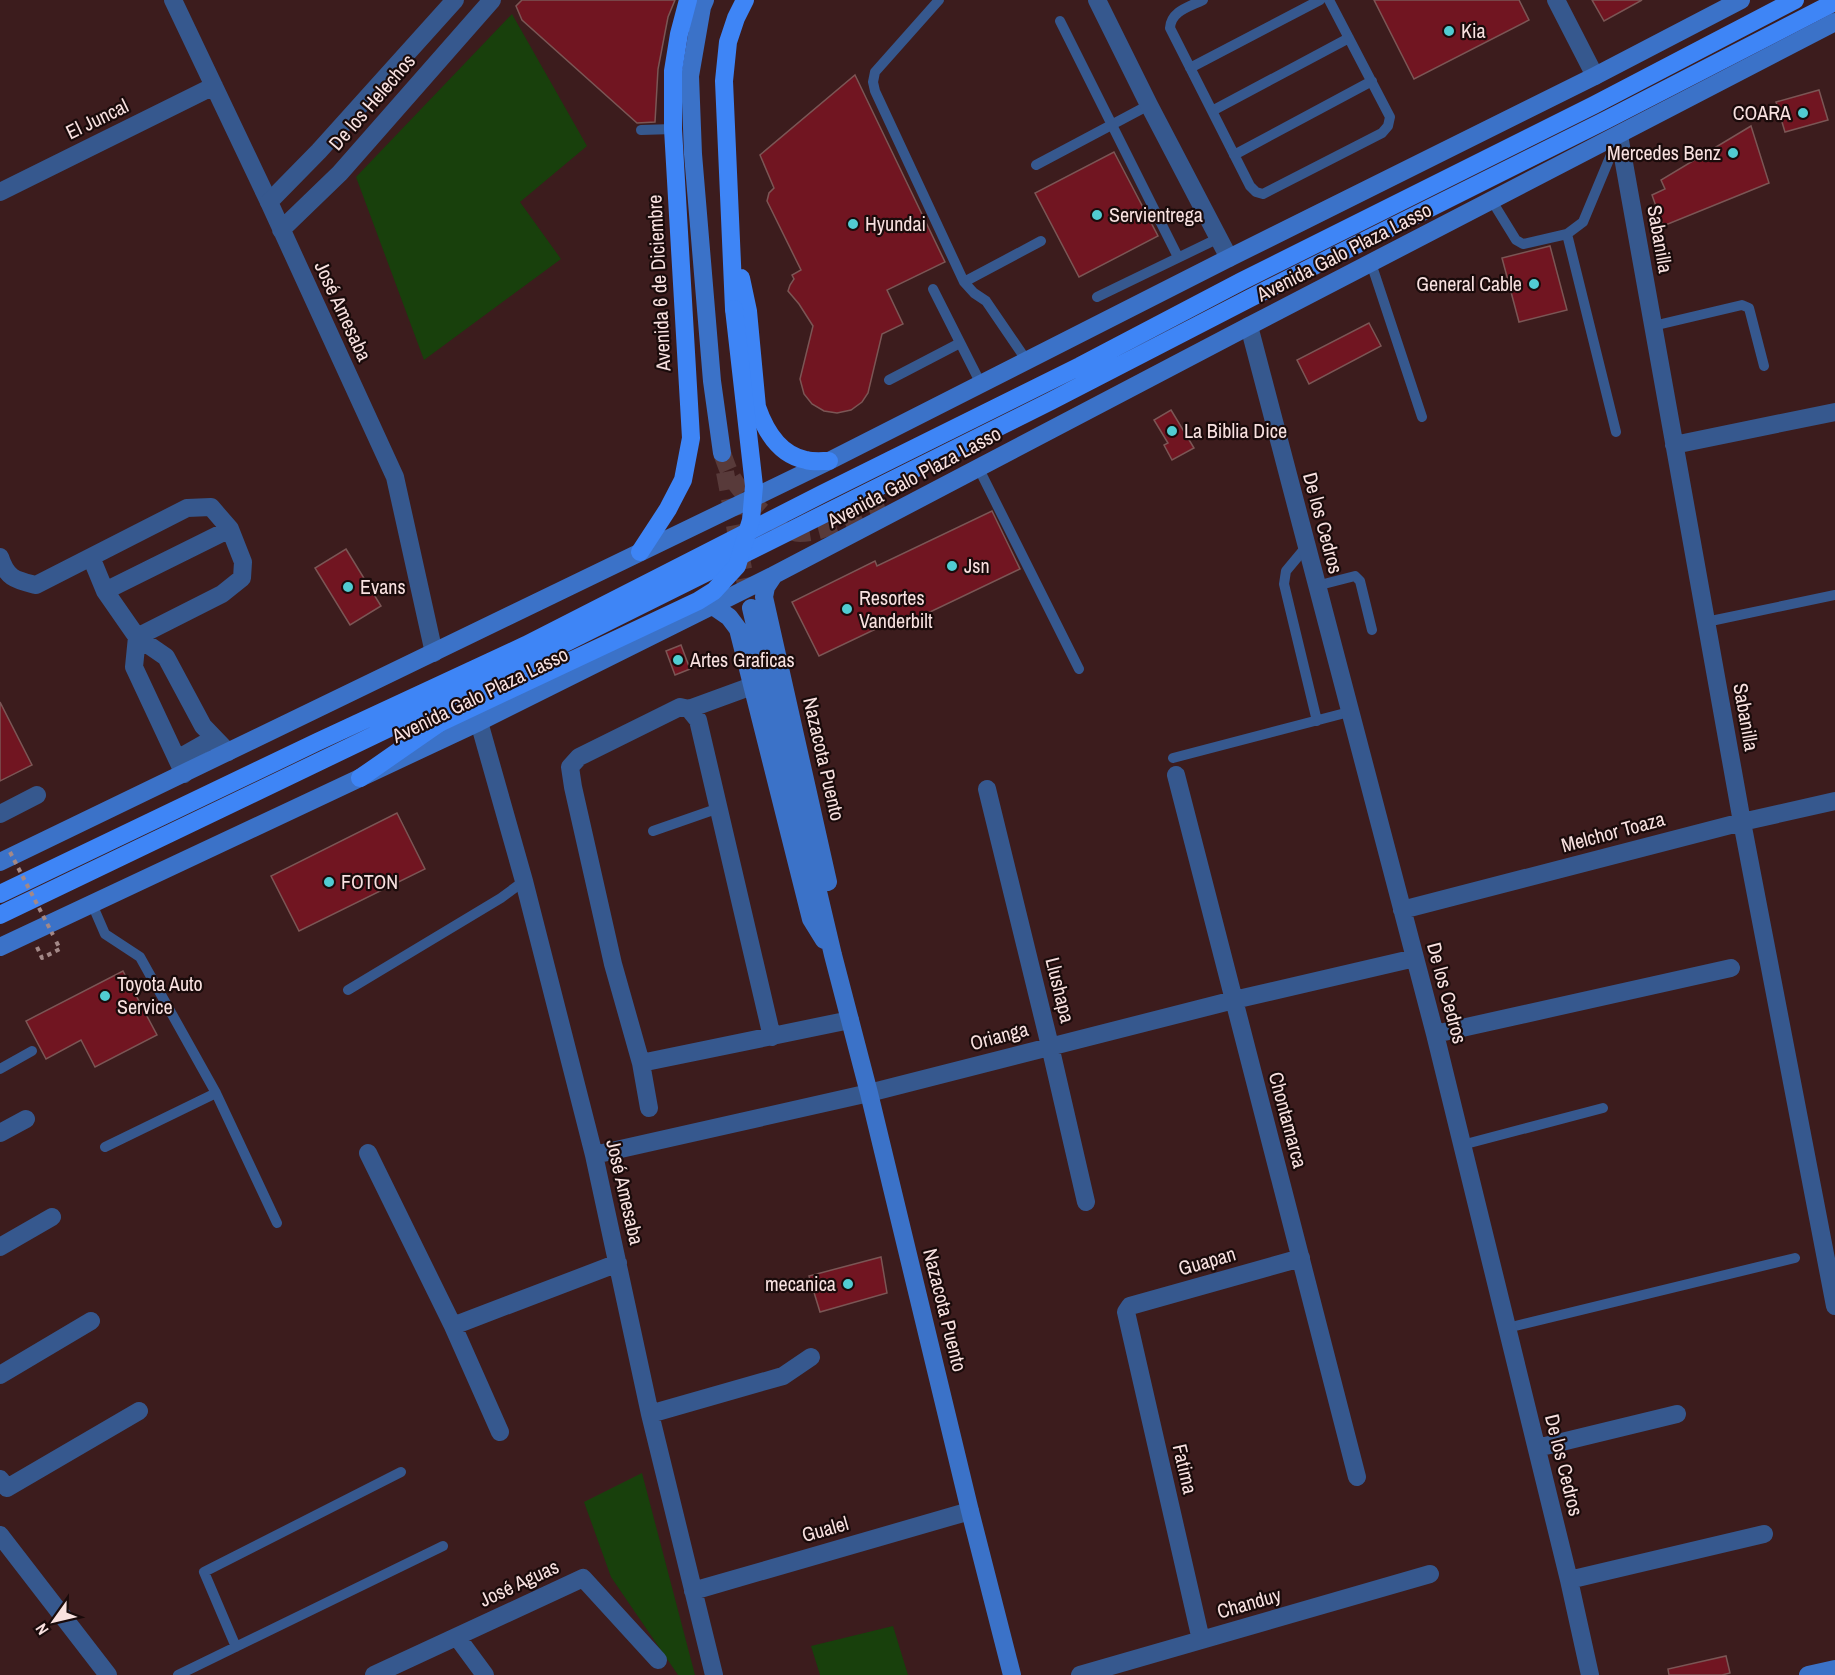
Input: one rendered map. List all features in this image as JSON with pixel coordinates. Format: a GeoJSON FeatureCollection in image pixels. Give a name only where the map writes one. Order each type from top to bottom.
{"type":"FeatureCollection","features":[{"type":"Feature","properties":{"kind":"main road","name":"Avenida 6 de Diciembre"},"geometry":{"type":"LineString","coordinates":[[640,552],[668,509],[683,480],[691,438],[673,129],[673,71],[688,0]]}},
{"type":"Feature","properties":{"kind":"main road"},"geometry":{"type":"LineString","coordinates":[[705,0],[690,76],[693,154],[712,381],[722,453]]}},
{"type":"Feature","properties":{"kind":"main road"},"geometry":{"type":"LineString","coordinates":[[360,778],[439,723],[699,600],[714,591],[737,566],[751,520],[754,486],[734,309],[724,81],[728,42],[745,0]]}},
{"type":"Feature","properties":{"kind":"main road"},"geometry":{"type":"LineString","coordinates":[[5,857],[180,766],[228,752],[829,461],[1595,76],[1741,0]]}},
{"type":"Feature","properties":{"kind":"main road","name":"Avenida Galo Plaza Lasso"},"geometry":{"type":"LineString","coordinates":[[0,894],[526,645],[1594,105],[1795,0]]}},
{"type":"Feature","properties":{"kind":"main road","name":"Avenida Galo Plaza Lasso"},"geometry":{"type":"LineString","coordinates":[[0,915],[580,636],[1051,401],[1835,2]]}},
{"type":"Feature","properties":{"kind":"main road","name":"Avenida Galo Plaza Lasso"},"geometry":{"type":"LineString","coordinates":[[0,947],[479,722],[774,576],[1118,394],[1835,22]]}},
{"type":"Feature","properties":{"kind":"main road"},"geometry":{"type":"LineString","coordinates":[[731,224],[748,311],[757,406],[762,422],[778,445],[788,453],[806,460],[829,461]]}},
{"type":"Feature","properties":{"kind":"main road"},"geometry":{"type":"LineString","coordinates":[[884,504],[1118,394]]}},
{"type":"Feature","properties":{"kind":"main road","name":"Nazacota Puento"},"geometry":{"type":"LineString","coordinates":[[774,576],[766,587],[764,597],[835,914],[833,955]]}},
{"type":"Feature","properties":{"kind":"main road"},"geometry":{"type":"LineString","coordinates":[[713,606],[729,617],[738,629],[811,919],[833,955]]}},
{"type":"Feature","properties":{"kind":"main road","name":"Nazacota Puento"},"geometry":{"type":"LineString","coordinates":[[751,608],[833,955],[1012,1675]]}},
{"type":"Feature","properties":{"kind":"main road"},"geometry":{"type":"LineString","coordinates":[[1808,1675],[1835,1669]]}},
{"type":"Feature","properties":{"kind":"street","name":"José Amesaba"},"geometry":{"type":"LineString","coordinates":[[173,0],[395,477],[434,653]]}},
{"type":"Feature","properties":{"kind":"street","name":"De los Helechos"},"geometry":{"type":"LineString","coordinates":[[268,202],[319,151],[454,0]]}},
{"type":"Feature","properties":{"kind":"street","name":"De los Helechos"},"geometry":{"type":"LineString","coordinates":[[281,230],[340,173],[492,0]]}},
{"type":"Feature","properties":{"kind":"street"},"geometry":{"type":"LineString","coordinates":[[1556,0],[1595,76]]}},
{"type":"Feature","properties":{"kind":"street"},"geometry":{"type":"LineString","coordinates":[[1100,1],[1149,105],[1229,258]]}},
{"type":"Feature","properties":{"kind":"street","name":"El Juncal"},"geometry":{"type":"LineString","coordinates":[[0,192],[214,86]]}},
{"type":"Feature","properties":{"kind":"street","name":"Sabanilla"},"geometry":{"type":"LineString","coordinates":[[1619,135],[1742,822],[1835,1306]]}},
{"type":"Feature","properties":{"kind":"street"},"geometry":{"type":"LineString","coordinates":[[319,151],[340,173]]}},
{"type":"Feature","properties":{"kind":"street","name":"De los Cedros"},"geometry":{"type":"LineString","coordinates":[[1249,326],[1435,1034],[1569,1580],[1590,1675]]}},
{"type":"Feature","properties":{"kind":"street"},"geometry":{"type":"LineString","coordinates":[[1674,445],[1835,412]]}},
{"type":"Feature","properties":{"kind":"street"},"geometry":{"type":"LineString","coordinates":[[0,557],[3,567],[14,579],[36,585],[187,508],[211,507],[230,529],[243,562],[242,578],[222,594],[137,636]]}},
{"type":"Feature","properties":{"kind":"street"},"geometry":{"type":"LineString","coordinates":[[105,591],[230,529]]}},
{"type":"Feature","properties":{"kind":"street"},"geometry":{"type":"LineString","coordinates":[[91,557],[105,591],[137,636],[166,657],[203,726],[228,752]]}},
{"type":"Feature","properties":{"kind":"street"},"geometry":{"type":"LineString","coordinates":[[137,636],[134,667],[180,766],[214,738]]}},
{"type":"Feature","properties":{"kind":"street"},"geometry":{"type":"LineString","coordinates":[[649,1108],[641,1063],[613,964],[570,767],[579,757],[675,708],[689,709],[753,686]]}},
{"type":"Feature","properties":{"kind":"street"},"geometry":{"type":"LineString","coordinates":[[689,709],[698,720],[772,1037]]}},
{"type":"Feature","properties":{"kind":"street","name":"José Amesaba"},"geometry":{"type":"LineString","coordinates":[[479,722],[524,881],[594,1155],[650,1414],[714,1675]]}},
{"type":"Feature","properties":{"kind":"street","name":"Chontamarca"},"geometry":{"type":"LineString","coordinates":[[1175,766],[1357,1477]]}},
{"type":"Feature","properties":{"kind":"street","name":"Llushapa"},"geometry":{"type":"LineString","coordinates":[[987,789],[1086,1202]]}},
{"type":"Feature","properties":{"kind":"street"},"geometry":{"type":"LineString","coordinates":[[0,814],[37,795]]}},
{"type":"Feature","properties":{"kind":"street","name":"Melchor Toaza"},"geometry":{"type":"LineString","coordinates":[[1402,910],[1742,822],[1835,801]]}},
{"type":"Feature","properties":{"kind":"street","name":"Orianga"},"geometry":{"type":"LineString","coordinates":[[594,1155],[869,1093],[1234,1000],[1415,958]]}},
{"type":"Feature","properties":{"kind":"street"},"geometry":{"type":"LineString","coordinates":[[1435,1034],[1731,968]]}},
{"type":"Feature","properties":{"kind":"street"},"geometry":{"type":"LineString","coordinates":[[641,1063],[849,1020]]}},
{"type":"Feature","properties":{"kind":"street"},"geometry":{"type":"LineString","coordinates":[[0,1133],[26,1119]]}},
{"type":"Feature","properties":{"kind":"street"},"geometry":{"type":"LineString","coordinates":[[368,1153],[453,1326],[500,1432]]}},
{"type":"Feature","properties":{"kind":"street"},"geometry":{"type":"LineString","coordinates":[[0,1247],[52,1216]]}},
{"type":"Feature","properties":{"kind":"street","name":"Guapan"},"geometry":{"type":"LineString","coordinates":[[1127,1309],[1130,1306],[1301,1257]]}},
{"type":"Feature","properties":{"kind":"street"},"geometry":{"type":"LineString","coordinates":[[453,1326],[618,1263]]}},
{"type":"Feature","properties":{"kind":"street","name":"Fatima"},"geometry":{"type":"LineString","coordinates":[[1127,1309],[1201,1640]]}},
{"type":"Feature","properties":{"kind":"street"},"geometry":{"type":"LineString","coordinates":[[0,1375],[91,1321]]}},
{"type":"Feature","properties":{"kind":"street"},"geometry":{"type":"LineString","coordinates":[[650,1414],[783,1376],[811,1357]]}},
{"type":"Feature","properties":{"kind":"street"},"geometry":{"type":"LineString","coordinates":[[0,1479],[7,1488],[139,1411]]}},
{"type":"Feature","properties":{"kind":"street"},"geometry":{"type":"LineString","coordinates":[[1537,1448],[1677,1414]]}},
{"type":"Feature","properties":{"kind":"street","name":"Gualel"},"geometry":{"type":"LineString","coordinates":[[693,1591],[970,1511]]}},
{"type":"Feature","properties":{"kind":"street"},"geometry":{"type":"LineString","coordinates":[[1569,1580],[1764,1534]]}},
{"type":"Feature","properties":{"kind":"street"},"geometry":{"type":"LineString","coordinates":[[0,1535],[108,1675]]}},
{"type":"Feature","properties":{"kind":"street","name":"Chanduy"},"geometry":{"type":"LineString","coordinates":[[1080,1675],[1430,1574]]}},
{"type":"Feature","properties":{"kind":"street","name":"José Aguas"},"geometry":{"type":"LineString","coordinates":[[374,1675],[583,1578],[658,1660]]}},
{"type":"Feature","properties":{"kind":"street"},"geometry":{"type":"LineString","coordinates":[[457,1637],[485,1675]]}},
{"type":"Feature","properties":{"kind":"lane"},"geometry":{"type":"LineString","coordinates":[[939,0],[875,72],[873,82],[875,91],[964,282],[986,301],[1027,361]]}},
{"type":"Feature","properties":{"kind":"lane"},"geometry":{"type":"LineString","coordinates":[[1203,0],[1176,13],[1171,19],[1170,28],[1250,186],[1256,192],[1263,194],[1382,133],[1388,126],[1390,117],[1329,0]]}},
{"type":"Feature","properties":{"kind":"lane"},"geometry":{"type":"LineString","coordinates":[[1190,68],[1320,0]]}},
{"type":"Feature","properties":{"kind":"lane"},"geometry":{"type":"LineString","coordinates":[[1060,21],[1178,257]]}},
{"type":"Feature","properties":{"kind":"lane"},"geometry":{"type":"LineString","coordinates":[[1212,111],[1349,38]]}},
{"type":"Feature","properties":{"kind":"lane"},"geometry":{"type":"LineString","coordinates":[[1234,154],[1372,81]]}},
{"type":"Feature","properties":{"kind":"lane"},"geometry":{"type":"LineString","coordinates":[[1036,165],[1149,105]]}},
{"type":"Feature","properties":{"kind":"lane"},"geometry":{"type":"LineString","coordinates":[[641,130],[673,129]]}},
{"type":"Feature","properties":{"kind":"lane"},"geometry":{"type":"LineString","coordinates":[[1492,201],[1516,240],[1523,244],[1567,234],[1583,222],[1619,135]]}},
{"type":"Feature","properties":{"kind":"lane"},"geometry":{"type":"LineString","coordinates":[[1567,234],[1616,432]]}},
{"type":"Feature","properties":{"kind":"lane"},"geometry":{"type":"LineString","coordinates":[[1097,297],[1219,238]]}},
{"type":"Feature","properties":{"kind":"lane"},"geometry":{"type":"LineString","coordinates":[[964,282],[1041,241]]}},
{"type":"Feature","properties":{"kind":"lane"},"geometry":{"type":"LineString","coordinates":[[1371,263],[1422,417]]}},
{"type":"Feature","properties":{"kind":"lane"},"geometry":{"type":"LineString","coordinates":[[933,289],[981,384]]}},
{"type":"Feature","properties":{"kind":"lane"},"geometry":{"type":"LineString","coordinates":[[1653,326],[1742,305],[1749,308],[1764,366]]}},
{"type":"Feature","properties":{"kind":"lane"},"geometry":{"type":"LineString","coordinates":[[889,380],[960,343]]}},
{"type":"Feature","properties":{"kind":"lane"},"geometry":{"type":"LineString","coordinates":[[979,469],[1079,669]]}},
{"type":"Feature","properties":{"kind":"lane"},"geometry":{"type":"LineString","coordinates":[[1306,547],[1286,571],[1284,584],[1317,721]]}},
{"type":"Feature","properties":{"kind":"lane"},"geometry":{"type":"LineString","coordinates":[[1316,586],[1355,576],[1360,581],[1372,630]]}},
{"type":"Feature","properties":{"kind":"lane"},"geometry":{"type":"LineString","coordinates":[[1706,621],[1835,595]]}},
{"type":"Feature","properties":{"kind":"lane"},"geometry":{"type":"LineString","coordinates":[[1175,766],[1349,712]]}},
{"type":"Feature","properties":{"kind":"lane"},"geometry":{"type":"LineString","coordinates":[[653,831],[719,808]]}},
{"type":"Feature","properties":{"kind":"lane"},"geometry":{"type":"LineString","coordinates":[[348,990],[501,898],[524,881]]}},
{"type":"Feature","properties":{"kind":"lane"},"geometry":{"type":"LineString","coordinates":[[92,904],[105,934],[140,957],[216,1093],[277,1223]]}},
{"type":"Feature","properties":{"kind":"lane"},"geometry":{"type":"LineString","coordinates":[[0,1069],[32,1051]]}},
{"type":"Feature","properties":{"kind":"lane"},"geometry":{"type":"LineString","coordinates":[[105,1147],[216,1093]]}},
{"type":"Feature","properties":{"kind":"lane"},"geometry":{"type":"LineString","coordinates":[[1462,1145],[1603,1108]]}},
{"type":"Feature","properties":{"kind":"lane"},"geometry":{"type":"LineString","coordinates":[[1507,1328],[1795,1258]]}},
{"type":"Feature","properties":{"kind":"lane"},"geometry":{"type":"LineString","coordinates":[[236,1647],[204,1572],[401,1472]]}},
{"type":"Feature","properties":{"kind":"lane"},"geometry":{"type":"LineString","coordinates":[[178,1675],[443,1546]]}},
{"type":"Feature","properties":{"kind":"path"},"geometry":{"type":"LineString","coordinates":[[5,857],[53,935]]}},
{"type":"Feature","properties":{"kind":"green space"},"geometry":{"type":"Polygon","coordinates":[[[512,14],[587,146],[520,202],[561,259],[424,360],[356,177],[512,14]]]}},
{"type":"Feature","properties":{"kind":"green space"},"geometry":{"type":"Polygon","coordinates":[[[642,1473],[695,1675],[678,1675],[611,1577],[584,1502],[642,1473]]]}},
{"type":"Feature","properties":{"kind":"green space"},"geometry":{"type":"Polygon","coordinates":[[[893,1626],[908,1675],[820,1675],[811,1646],[893,1626]]]}},
{"type":"Feature","properties":{"kind":"building"},"geometry":{"type":"Polygon","coordinates":[[[522,0],[675,0],[668,17],[658,69],[655,122],[637,123],[522,20],[516,6],[522,0]]]}},
{"type":"Feature","properties":{"kind":"building","name":"Kia"},"geometry":{"type":"Polygon","coordinates":[[[1374,0],[1519,0],[1529,20],[1414,79],[1374,0]]]}},
{"type":"Feature","properties":{"kind":"building"},"geometry":{"type":"Polygon","coordinates":[[[1592,0],[1642,0],[1604,21],[1592,0]]]}},
{"type":"Feature","properties":{"kind":"building","name":"Hyundai"},"geometry":{"type":"Polygon","coordinates":[[[855,75],[945,262],[887,290],[903,324],[882,334],[868,393],[862,402],[851,410],[837,413],[824,411],[812,404],[804,394],[800,379],[813,326],[788,291],[794,279],[792,275],[801,270],[767,201],[769,193],[774,188],[760,155],[855,75]]]}},
{"type":"Feature","properties":{"kind":"building","name":"COARA"},"geometry":{"type":"Polygon","coordinates":[[[1819,90],[1828,120],[1785,132],[1776,102],[1819,90]]]}},
{"type":"Feature","properties":{"kind":"building","name":"Mercedes Benz"},"geometry":{"type":"Polygon","coordinates":[[[1751,126],[1769,183],[1663,226],[1652,195],[1665,189],[1661,180],[1751,126]]]}},
{"type":"Feature","properties":{"kind":"building","name":"Servientrega"},"geometry":{"type":"Polygon","coordinates":[[[1114,152],[1158,236],[1079,277],[1035,193],[1114,152]]]}},
{"type":"Feature","properties":{"kind":"building","name":"General Cable"},"geometry":{"type":"Polygon","coordinates":[[[1550,246],[1567,310],[1519,322],[1502,258],[1550,246]]]}},
{"type":"Feature","properties":{"kind":"building"},"geometry":{"type":"Polygon","coordinates":[[[1369,323],[1381,346],[1309,384],[1297,360],[1369,323]]]}},
{"type":"Feature","properties":{"kind":"building","name":"La Biblia Dice"},"geometry":{"type":"Polygon","coordinates":[[[1171,410],[1194,448],[1172,460],[1164,445],[1168,443],[1154,420],[1171,410]]]}},
{"type":"Feature","properties":{"kind":"building"},"geometry":{"type":"Polygon","coordinates":[[[992,511],[1020,569],[907,623],[903,616],[819,656],[792,602],[875,561],[877,566],[992,511]]]}},
{"type":"Feature","properties":{"kind":"building","name":"Evans"},"geometry":{"type":"Polygon","coordinates":[[[346,549],[381,606],[350,625],[315,568],[346,549]]]}},
{"type":"Feature","properties":{"kind":"building","name":"Artes Graficas"},"geometry":{"type":"Polygon","coordinates":[[[681,645],[690,669],[675,675],[666,651],[681,645]]]}},
{"type":"Feature","properties":{"kind":"building"},"geometry":{"type":"Polygon","coordinates":[[[0,702],[32,765],[0,781],[0,702]]]}},
{"type":"Feature","properties":{"kind":"building","name":"FOTON"},"geometry":{"type":"Polygon","coordinates":[[[397,813],[425,869],[299,931],[271,876],[397,813]]]}},
{"type":"Feature","properties":{"kind":"building","name":"Toyota Auto Service"},"geometry":{"type":"Polygon","coordinates":[[[123,971],[157,1035],[95,1067],[81,1040],[46,1059],[26,1021],[123,971]]]}},
{"type":"Feature","properties":{"kind":"building","name":"mecanica"},"geometry":{"type":"Polygon","coordinates":[[[881,1257],[887,1293],[820,1312],[809,1276],[881,1257]]]}},
{"type":"Feature","properties":{"kind":"building"},"geometry":{"type":"Polygon","coordinates":[[[1726,1656],[1730,1673],[1669,1675],[1668,1669],[1726,1656]]]}},
{"type":"Feature","properties":{"kind":"tunnel"},"geometry":{"type":"LineString","coordinates":[[722,453],[731,476],[745,494],[773,520],[792,531],[800,533],[820,530],[884,504]]}},
{"type":"Feature","properties":{"kind":"tunnel"},"geometry":{"type":"LineString","coordinates":[[725,472],[749,601]]}},
{"type":"Feature","properties":{"kind":"place","name":"Kia"},"geometry":{"type":"Point","coordinates":[1449,31]}},
{"type":"Feature","properties":{"kind":"place","name":"COARA"},"geometry":{"type":"Point","coordinates":[1803,113]}},
{"type":"Feature","properties":{"kind":"place","name":"Mercedes Benz"},"geometry":{"type":"Point","coordinates":[1733,153]}},
{"type":"Feature","properties":{"kind":"place","name":"Servientrega"},"geometry":{"type":"Point","coordinates":[1097,215]}},
{"type":"Feature","properties":{"kind":"place","name":"Hyundai"},"geometry":{"type":"Point","coordinates":[853,224]}},
{"type":"Feature","properties":{"kind":"place","name":"General Cable"},"geometry":{"type":"Point","coordinates":[1534,284]}},
{"type":"Feature","properties":{"kind":"place","name":"La Biblia Dice"},"geometry":{"type":"Point","coordinates":[1172,431]}},
{"type":"Feature","properties":{"kind":"place","name":"Jsn"},"geometry":{"type":"Point","coordinates":[952,566]}},
{"type":"Feature","properties":{"kind":"place","name":"Evans"},"geometry":{"type":"Point","coordinates":[348,587]}},
{"type":"Feature","properties":{"kind":"place","name":"Resortes Vanderbilt"},"geometry":{"type":"Point","coordinates":[847,609]}},
{"type":"Feature","properties":{"kind":"place","name":"Artes Graficas"},"geometry":{"type":"Point","coordinates":[678,660]}},
{"type":"Feature","properties":{"kind":"place","name":"FOTON"},"geometry":{"type":"Point","coordinates":[329,882]}},
{"type":"Feature","properties":{"kind":"place","name":"Toyota Auto Service"},"geometry":{"type":"Point","coordinates":[105,996]}},
{"type":"Feature","properties":{"kind":"place","name":"mecanica"},"geometry":{"type":"Point","coordinates":[848,1284]}}]}
